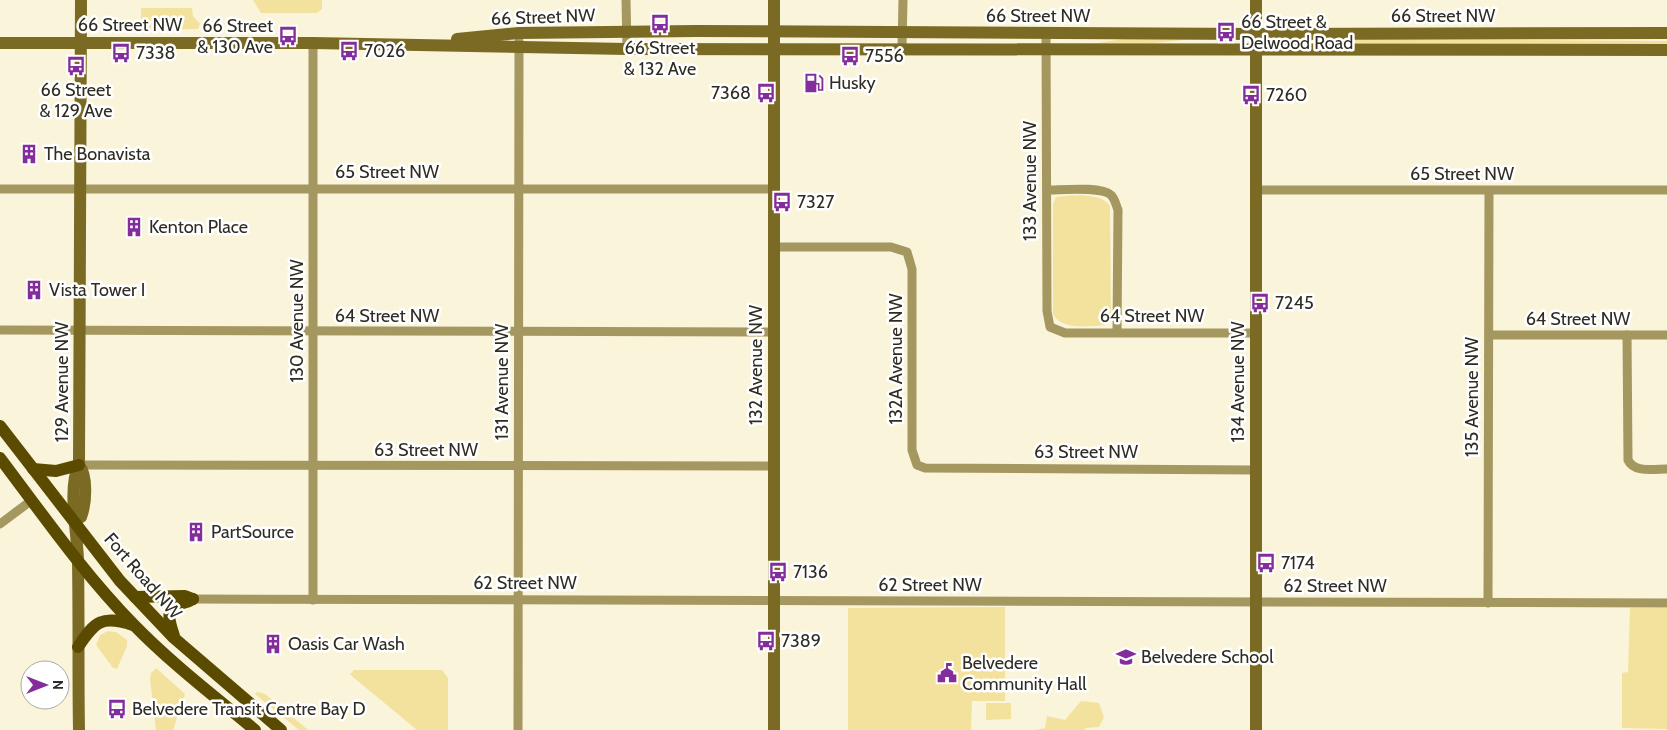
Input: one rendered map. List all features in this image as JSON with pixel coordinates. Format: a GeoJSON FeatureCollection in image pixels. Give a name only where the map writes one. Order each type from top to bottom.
{"type":"FeatureCollection","features":[{"type":"Feature","properties":{"kind":"main road","name":"129 Avenue NW"},"geometry":{"type":"LineString","coordinates":[[79,730],[78,561],[75,473],[79,465],[81,0]]}},
{"type":"Feature","properties":{"kind":"main road","name":"132 Avenue NW"},"geometry":{"type":"LineString","coordinates":[[774,0],[774,730]]}},
{"type":"Feature","properties":{"kind":"main road","name":"134 Avenue NW"},"geometry":{"type":"LineString","coordinates":[[1256,0],[1256,730]]}},
{"type":"Feature","properties":{"kind":"main road","name":"66 Street NW"},"geometry":{"type":"LineString","coordinates":[[410,44],[519,33],[627,32],[1667,33]]}},
{"type":"Feature","properties":{"kind":"main road","name":"66 Street NW"},"geometry":{"type":"LineString","coordinates":[[0,43],[313,42],[519,49],[627,50],[902,48],[1667,50]]}},
{"type":"Feature","properties":{"kind":"main road","name":"Fort Road NW"},"geometry":{"type":"LineString","coordinates":[[0,426],[76,526],[135,597],[174,638],[281,730]]}},
{"type":"Feature","properties":{"kind":"main road","name":"Fort Road NW"},"geometry":{"type":"LineString","coordinates":[[0,458],[78,561],[134,625],[203,688],[255,730]]}},
{"type":"Feature","properties":{"kind":"main road"},"geometry":{"type":"LineString","coordinates":[[32,469],[56,471],[79,465]]}},
{"type":"Feature","properties":{"kind":"main road"},"geometry":{"type":"LineString","coordinates":[[135,597],[185,596],[193,599]]}},
{"type":"Feature","properties":{"kind":"main road"},"geometry":{"type":"LineString","coordinates":[[174,638],[169,619],[170,611],[176,604],[187,603],[193,599]]}},
{"type":"Feature","properties":{"kind":"main road"},"geometry":{"type":"LineString","coordinates":[[78,647],[90,630],[103,620],[115,619],[134,625]]}},
{"type":"Feature","properties":{"kind":"street"},"geometry":{"type":"LineString","coordinates":[[626,0],[627,50]]}},
{"type":"Feature","properties":{"kind":"street"},"geometry":{"type":"LineString","coordinates":[[902,0],[902,48]]}},
{"type":"Feature","properties":{"kind":"street","name":"131 Avenue NW"},"geometry":{"type":"LineString","coordinates":[[518,730],[519,33]]}},
{"type":"Feature","properties":{"kind":"street","name":"133 Avenue NW"},"geometry":{"type":"LineString","coordinates":[[1046,33],[1047,311],[1050,327]]}},
{"type":"Feature","properties":{"kind":"street","name":"130 Avenue NW"},"geometry":{"type":"LineString","coordinates":[[312,600],[313,42]]}},
{"type":"Feature","properties":{"kind":"street","name":"65 Street NW"},"geometry":{"type":"LineString","coordinates":[[0,189],[774,189]]}},
{"type":"Feature","properties":{"kind":"street"},"geometry":{"type":"LineString","coordinates":[[1047,190],[1098,190],[1112,196],[1116,202],[1118,210],[1117,332]]}},
{"type":"Feature","properties":{"kind":"street","name":"65 Street NW"},"geometry":{"type":"LineString","coordinates":[[1256,190],[1667,190]]}},
{"type":"Feature","properties":{"kind":"street","name":"135 Avenue NW"},"geometry":{"type":"LineString","coordinates":[[1488,603],[1489,191]]}},
{"type":"Feature","properties":{"kind":"street","name":"132A Avenue NW"},"geometry":{"type":"LineString","coordinates":[[774,247],[891,247],[907,252],[912,269],[912,450],[917,465]]}},
{"type":"Feature","properties":{"kind":"street","name":"64 Street NW"},"geometry":{"type":"LineString","coordinates":[[1050,327],[1065,333],[1256,333]]}},
{"type":"Feature","properties":{"kind":"street","name":"64 Street NW"},"geometry":{"type":"LineString","coordinates":[[0,330],[774,332]]}},
{"type":"Feature","properties":{"kind":"street","name":"64 Street NW"},"geometry":{"type":"LineString","coordinates":[[1489,335],[1667,335]]}},
{"type":"Feature","properties":{"kind":"street"},"geometry":{"type":"LineString","coordinates":[[1627,335],[1627,453],[1630,465],[1644,469],[1667,469]]}},
{"type":"Feature","properties":{"kind":"street","name":"63 Street NW"},"geometry":{"type":"LineString","coordinates":[[79,465],[774,466]]}},
{"type":"Feature","properties":{"kind":"street","name":"63 Street NW"},"geometry":{"type":"LineString","coordinates":[[917,465],[926,468],[1256,470]]}},
{"type":"Feature","properties":{"kind":"street"},"geometry":{"type":"LineString","coordinates":[[0,524],[32,500]]}},
{"type":"Feature","properties":{"kind":"street","name":"62 Street NW"},"geometry":{"type":"LineString","coordinates":[[193,599],[1667,603]]}},
{"type":"Feature","properties":{"kind":"shaded area"},"geometry":{"type":"Polygon","coordinates":[[[253,0],[322,0],[322,9],[317,13],[261,13],[253,0]]]}},
{"type":"Feature","properties":{"kind":"shaded area"},"geometry":{"type":"Polygon","coordinates":[[[141,8],[192,8],[193,16],[200,24],[198,29],[141,30],[141,8]]]}},
{"type":"Feature","properties":{"kind":"shaded area"},"geometry":{"type":"Polygon","coordinates":[[[1129,38],[1184,40],[1155,43],[1098,43],[1129,38]]]}},
{"type":"Feature","properties":{"kind":"shaded area"},"geometry":{"type":"Polygon","coordinates":[[[1357,39],[1667,41],[1667,45],[1323,44],[1357,39]]]}},
{"type":"Feature","properties":{"kind":"shaded area"},"geometry":{"type":"Polygon","coordinates":[[[1093,196],[1100,198],[1110,206],[1111,319],[1106,325],[1069,325],[1057,319],[1053,314],[1053,204],[1056,197],[1093,196]]]}},
{"type":"Feature","properties":{"kind":"shaded area"},"geometry":{"type":"Polygon","coordinates":[[[1005,607],[1005,701],[972,701],[971,730],[848,730],[848,608],[1005,607]]]}},
{"type":"Feature","properties":{"kind":"shaded area"},"geometry":{"type":"Polygon","coordinates":[[[1630,608],[1667,608],[1667,729],[1622,728],[1622,673],[1628,672],[1630,608]]]}},
{"type":"Feature","properties":{"kind":"shaded area"},"geometry":{"type":"Polygon","coordinates":[[[108,631],[116,632],[127,640],[127,646],[117,669],[113,668],[96,645],[100,635],[108,631]]]}},
{"type":"Feature","properties":{"kind":"shaded area"},"geometry":{"type":"Polygon","coordinates":[[[156,668],[185,694],[173,730],[156,730],[150,679],[151,673],[156,668]]]}},
{"type":"Feature","properties":{"kind":"shaded area"},"geometry":{"type":"Polygon","coordinates":[[[354,670],[442,670],[448,678],[448,730],[417,730],[353,677],[350,674],[354,670]]]}},
{"type":"Feature","properties":{"kind":"shaded area"},"geometry":{"type":"Polygon","coordinates":[[[257,692],[265,694],[308,730],[299,730],[255,694],[257,692]]]}},
{"type":"Feature","properties":{"kind":"shaded area"},"geometry":{"type":"Polygon","coordinates":[[[1081,701],[1099,703],[1104,717],[1099,727],[1083,730],[1035,730],[1045,728],[1047,716],[1065,720],[1081,701]]]}},
{"type":"Feature","properties":{"kind":"shaded area"},"geometry":{"type":"Polygon","coordinates":[[[986,703],[1011,703],[1011,719],[986,720],[986,703]]]}},
{"type":"Feature","properties":{"kind":"place","name":"66 Street & 132 Ave"},"geometry":{"type":"Point","coordinates":[660,24]}},
{"type":"Feature","properties":{"kind":"place","name":"66 Street & Delwood Road"},"geometry":{"type":"Point","coordinates":[1226,32]}},
{"type":"Feature","properties":{"kind":"place","name":"66 Street & 130 Ave"},"geometry":{"type":"Point","coordinates":[288,36]}},
{"type":"Feature","properties":{"kind":"place","name":"7026"},"geometry":{"type":"Point","coordinates":[349,51]}},
{"type":"Feature","properties":{"kind":"place","name":"7338"},"geometry":{"type":"Point","coordinates":[121,53]}},
{"type":"Feature","properties":{"kind":"place","name":"7556"},"geometry":{"type":"Point","coordinates":[850,56]}},
{"type":"Feature","properties":{"kind":"place","name":"66 Street & 129 Ave"},"geometry":{"type":"Point","coordinates":[76,66]}},
{"type":"Feature","properties":{"kind":"place","name":"Husky"},"geometry":{"type":"Point","coordinates":[814,83]}},
{"type":"Feature","properties":{"kind":"place","name":"7368"},"geometry":{"type":"Point","coordinates":[766,93]}},
{"type":"Feature","properties":{"kind":"place","name":"7260"},"geometry":{"type":"Point","coordinates":[1251,95]}},
{"type":"Feature","properties":{"kind":"place","name":"The Bonavista"},"geometry":{"type":"Point","coordinates":[29,154]}},
{"type":"Feature","properties":{"kind":"place","name":"7327"},"geometry":{"type":"Point","coordinates":[782,202]}},
{"type":"Feature","properties":{"kind":"place","name":"Kenton Place"},"geometry":{"type":"Point","coordinates":[134,227]}},
{"type":"Feature","properties":{"kind":"place","name":"Vista Tower I"},"geometry":{"type":"Point","coordinates":[34,290]}},
{"type":"Feature","properties":{"kind":"place","name":"7245"},"geometry":{"type":"Point","coordinates":[1260,303]}},
{"type":"Feature","properties":{"kind":"place","name":"PartSource"},"geometry":{"type":"Point","coordinates":[196,532]}},
{"type":"Feature","properties":{"kind":"place","name":"7174"},"geometry":{"type":"Point","coordinates":[1266,563]}},
{"type":"Feature","properties":{"kind":"place","name":"7136"},"geometry":{"type":"Point","coordinates":[778,572]}},
{"type":"Feature","properties":{"kind":"place","name":"7389"},"geometry":{"type":"Point","coordinates":[766,641]}},
{"type":"Feature","properties":{"kind":"place","name":"Oasis Car Wash"},"geometry":{"type":"Point","coordinates":[273,644]}},
{"type":"Feature","properties":{"kind":"place","name":"Belvedere School"},"geometry":{"type":"Point","coordinates":[1126,657]}},
{"type":"Feature","properties":{"kind":"place","name":"Belvedere Community Hall"},"geometry":{"type":"Point","coordinates":[947,673]}},
{"type":"Feature","properties":{"kind":"place","name":"Belvedere Transit Centre Bay D"},"geometry":{"type":"Point","coordinates":[117,709]}}]}
